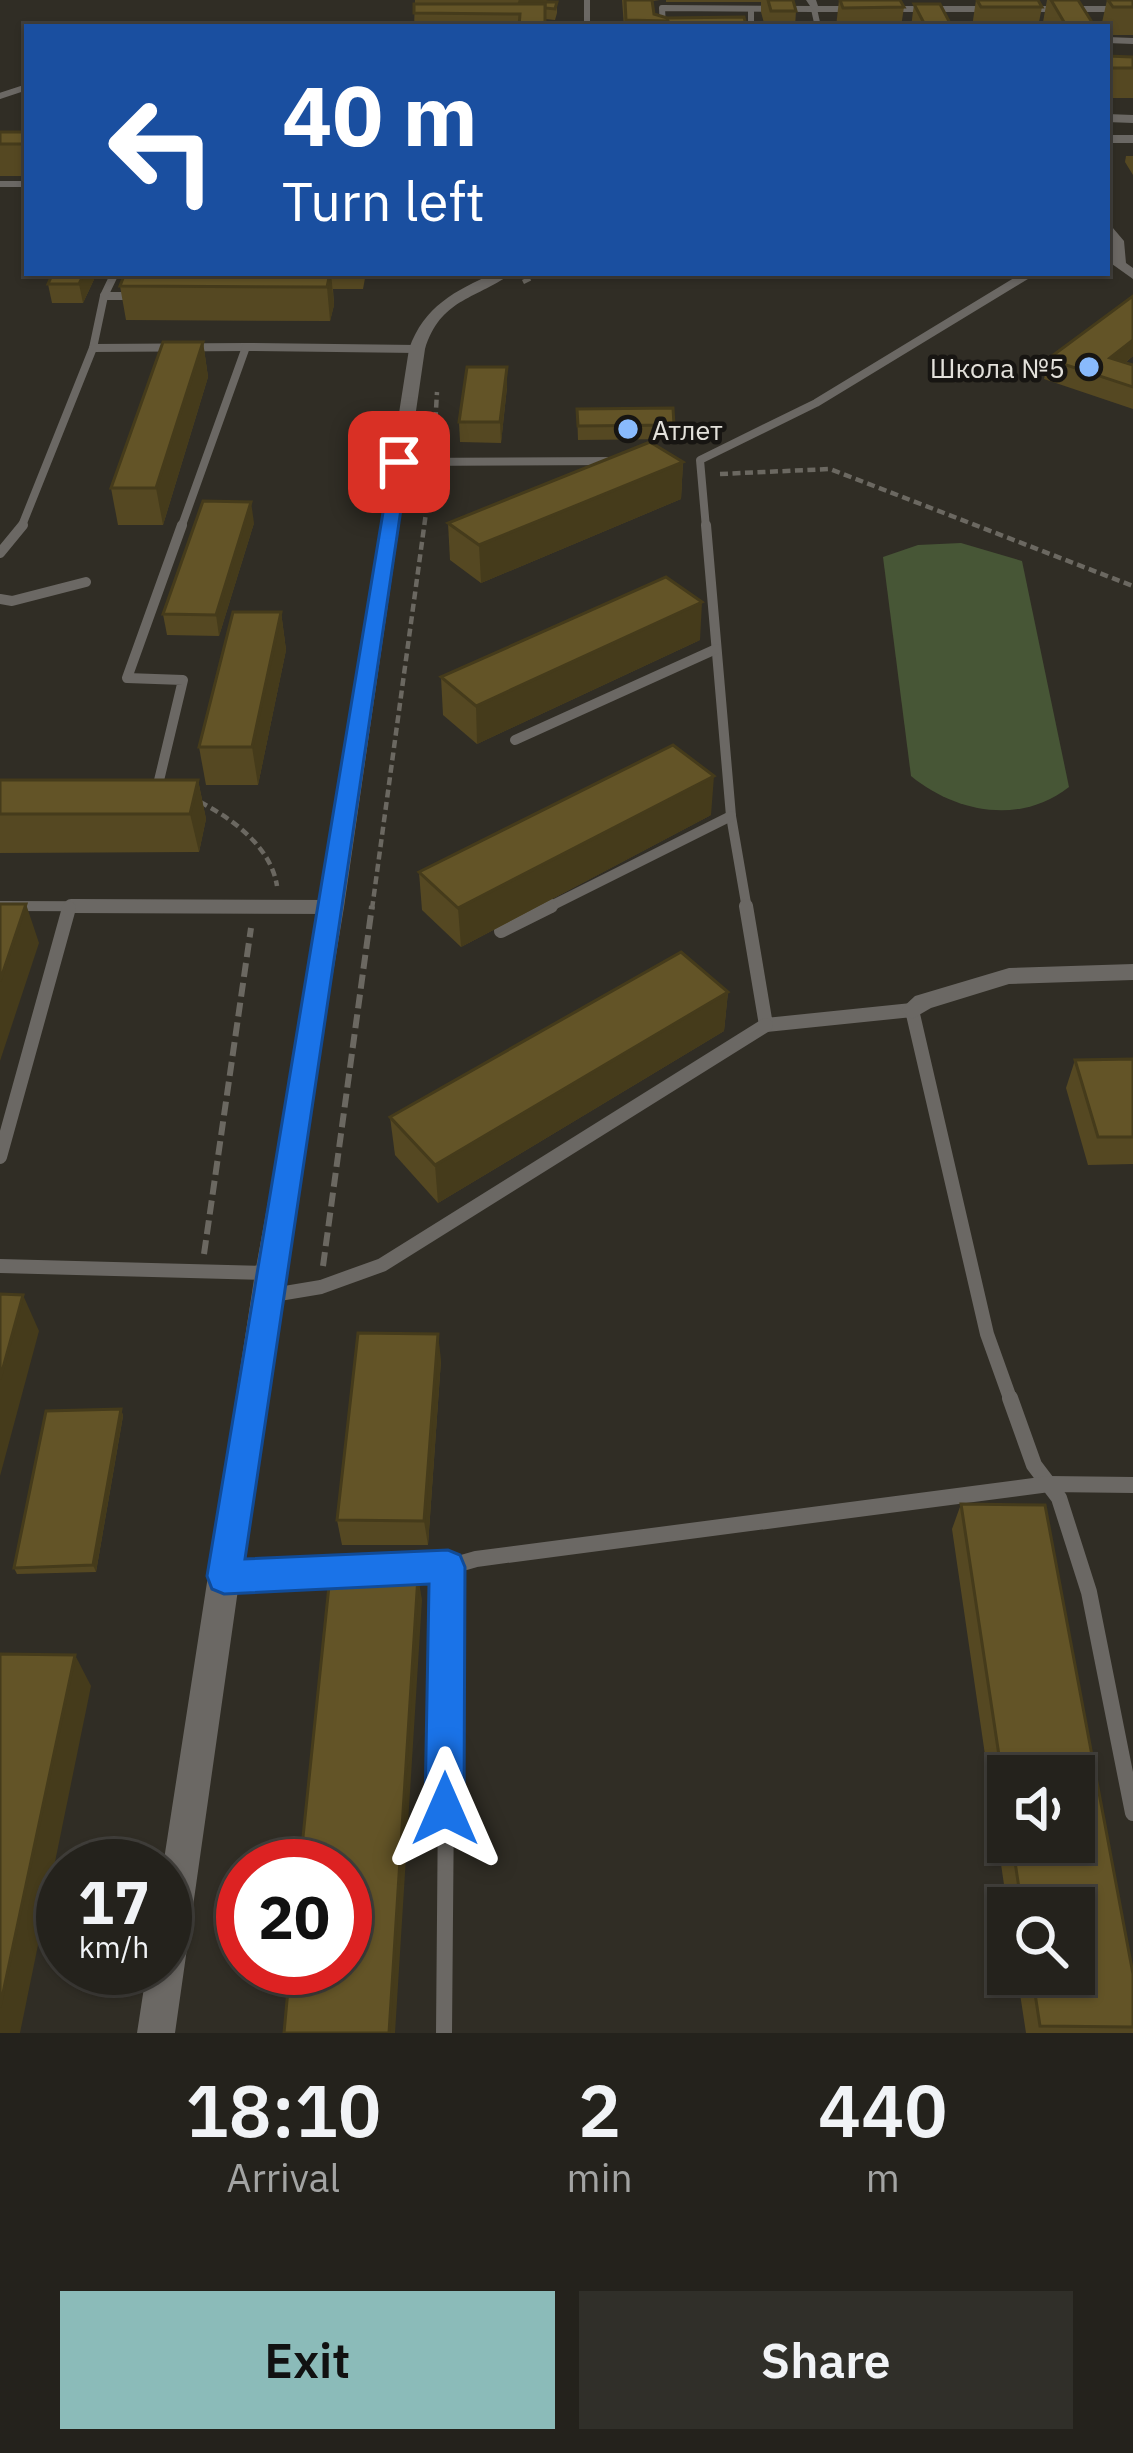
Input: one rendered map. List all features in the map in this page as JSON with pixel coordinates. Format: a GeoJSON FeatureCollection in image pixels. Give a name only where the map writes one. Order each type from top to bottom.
{"type":"FeatureCollection","features":[{"type":"Feature","properties":{"kind":"street"},"geometry":{"type":"LineString","coordinates":[[812,5],[1133,9]]}},
{"type":"Feature","properties":{"kind":"street"},"geometry":{"type":"LineString","coordinates":[[1112,243],[1119,264],[1133,275]]}},
{"type":"Feature","properties":{"kind":"street"},"geometry":{"type":"LineString","coordinates":[[156,2033],[268,1285],[333,907],[417,349],[423,322],[441,307],[506,282]]}},
{"type":"Feature","properties":{"kind":"street"},"geometry":{"type":"LineString","coordinates":[[912,1010],[923,1002],[1009,976],[1133,972]]}},
{"type":"Feature","properties":{"kind":"lane"},"geometry":{"type":"LineString","coordinates":[[663,24],[662,8],[812,5]]}},
{"type":"Feature","properties":{"kind":"lane"},"geometry":{"type":"LineString","coordinates":[[751,9],[751,24]]}},
{"type":"Feature","properties":{"kind":"lane"},"geometry":{"type":"LineString","coordinates":[[938,9],[945,24]]}},
{"type":"Feature","properties":{"kind":"lane"},"geometry":{"type":"LineString","coordinates":[[1074,9],[1086,24]]}},
{"type":"Feature","properties":{"kind":"lane"},"geometry":{"type":"LineString","coordinates":[[0,553],[27,520],[93,348],[104,296],[114,276]]}},
{"type":"Feature","properties":{"kind":"lane"},"geometry":{"type":"LineString","coordinates":[[678,460],[700,467],[817,404],[1025,276]]}},
{"type":"Feature","properties":{"kind":"lane"},"geometry":{"type":"LineString","coordinates":[[104,296],[149,296]]}},
{"type":"Feature","properties":{"kind":"lane"},"geometry":{"type":"LineString","coordinates":[[133,794],[155,794],[183,680],[127,677],[246,347]]}},
{"type":"Feature","properties":{"kind":"lane"},"geometry":{"type":"LineString","coordinates":[[93,348],[417,349]]}},
{"type":"Feature","properties":{"kind":"lane"},"geometry":{"type":"LineString","coordinates":[[399,462],[633,460]]}},
{"type":"Feature","properties":{"kind":"lane"},"geometry":{"type":"LineString","coordinates":[[700,467],[731,816],[766,1025]]}},
{"type":"Feature","properties":{"kind":"lane"},"geometry":{"type":"LineString","coordinates":[[0,598],[12,601],[86,582]]}},
{"type":"Feature","properties":{"kind":"lane"},"geometry":{"type":"LineString","coordinates":[[515,740],[716,649]]}},
{"type":"Feature","properties":{"kind":"lane"},"geometry":{"type":"LineString","coordinates":[[501,931],[731,816]]}},
{"type":"Feature","properties":{"kind":"lane"},"geometry":{"type":"LineString","coordinates":[[0,906],[333,907]]}},
{"type":"Feature","properties":{"kind":"lane"},"geometry":{"type":"LineString","coordinates":[[0,1157],[69,908]]}},
{"type":"Feature","properties":{"kind":"lane"},"geometry":{"type":"LineString","coordinates":[[0,1266],[201,1271],[268,1285],[321,1287],[382,1265],[766,1025],[912,1010],[987,1334],[1034,1465],[1059,1498],[1089,1592],[1133,1813]]}},
{"type":"Feature","properties":{"kind":"lane"},"geometry":{"type":"LineString","coordinates":[[224,1576],[448,1567],[476,1558],[1049,1484],[1133,1485]]}},
{"type":"Feature","properties":{"kind":"lane"},"geometry":{"type":"LineString","coordinates":[[444,2033],[448,1567]]}},
{"type":"Feature","properties":{"kind":"path"},"geometry":{"type":"LineString","coordinates":[[321,1287],[433,462],[438,378]]}},
{"type":"Feature","properties":{"kind":"path"},"geometry":{"type":"LineString","coordinates":[[700,467],[830,469],[1133,586]]}},
{"type":"Feature","properties":{"kind":"path"},"geometry":{"type":"LineString","coordinates":[[158,785],[213,807],[263,854],[278,877],[274,907]]}},
{"type":"Feature","properties":{"kind":"path"},"geometry":{"type":"LineString","coordinates":[[201,1271],[254,907]]}},
{"type":"Feature","properties":{"kind":"green space"},"geometry":{"type":"Polygon","coordinates":[[[961,543],[1022,561],[1069,787],[1030,807],[989,810],[968,806],[911,776],[883,557],[918,545],[961,543]]]}},
{"type":"Feature","properties":{"kind":"building"},"geometry":{"type":"Polygon","coordinates":[[[625,0],[652,0],[654,14],[667,18],[744,17],[746,24],[669,24],[626,20],[625,0]]]}},
{"type":"Feature","properties":{"kind":"building"},"geometry":{"type":"Polygon","coordinates":[[[768,0],[793,0],[796,11],[771,11],[768,0]]]}},
{"type":"Feature","properties":{"kind":"building"},"geometry":{"type":"Polygon","coordinates":[[[840,0],[900,0],[904,7],[843,8],[840,0]]]}},
{"type":"Feature","properties":{"kind":"building"},"geometry":{"type":"Polygon","coordinates":[[[977,0],[1038,0],[1042,7],[981,7],[977,0]]]}},
{"type":"Feature","properties":{"kind":"building"},"geometry":{"type":"Polygon","coordinates":[[[1051,0],[1078,0],[1093,24],[1065,24],[1051,0]]]}},
{"type":"Feature","properties":{"kind":"building"},"geometry":{"type":"Polygon","coordinates":[[[1108,0],[1133,0],[1133,7],[1113,7],[1108,0]]]}},
{"type":"Feature","properties":{"kind":"building"},"geometry":{"type":"Polygon","coordinates":[[[520,1],[557,2],[555,9],[520,1]]]}},
{"type":"Feature","properties":{"kind":"building"},"geometry":{"type":"Polygon","coordinates":[[[414,4],[545,4],[545,24],[519,24],[520,14],[414,13],[414,4]]]}},
{"type":"Feature","properties":{"kind":"building"},"geometry":{"type":"Polygon","coordinates":[[[914,4],[940,4],[950,24],[924,24],[914,4]]]}},
{"type":"Feature","properties":{"kind":"building"},"geometry":{"type":"Polygon","coordinates":[[[1110,56],[1133,57],[1133,68],[1110,68],[1110,56]]]}},
{"type":"Feature","properties":{"kind":"building"},"geometry":{"type":"Polygon","coordinates":[[[0,132],[24,132],[24,144],[0,144],[0,132]]]}},
{"type":"Feature","properties":{"kind":"building"},"geometry":{"type":"Polygon","coordinates":[[[52,276],[83,276],[79,284],[48,284],[52,276]]]}},
{"type":"Feature","properties":{"kind":"building"},"geometry":{"type":"Polygon","coordinates":[[[124,276],[329,276],[327,287],[120,286],[124,276]]]}},
{"type":"Feature","properties":{"kind":"building"},"geometry":{"type":"Polygon","coordinates":[[[1133,296],[1133,340],[1110,358],[1133,365],[1133,387],[1048,359],[1133,296]]]}},
{"type":"Feature","properties":{"kind":"building"},"geometry":{"type":"Polygon","coordinates":[[[163,342],[203,342],[156,488],[111,488],[163,342]]]}},
{"type":"Feature","properties":{"kind":"building"},"geometry":{"type":"Polygon","coordinates":[[[467,367],[507,367],[500,422],[459,422],[467,367]]]}},
{"type":"Feature","properties":{"kind":"building"},"geometry":{"type":"Polygon","coordinates":[[[673,408],[674,425],[578,426],[577,409],[673,408]]]}},
{"type":"Feature","properties":{"kind":"building"},"geometry":{"type":"Polygon","coordinates":[[[650,442],[683,462],[479,545],[448,523],[650,442]]]}},
{"type":"Feature","properties":{"kind":"building"},"geometry":{"type":"Polygon","coordinates":[[[203,501],[251,502],[216,615],[163,614],[203,501]]]}},
{"type":"Feature","properties":{"kind":"building"},"geometry":{"type":"Polygon","coordinates":[[[666,577],[702,602],[476,706],[441,677],[666,577]]]}},
{"type":"Feature","properties":{"kind":"building"},"geometry":{"type":"Polygon","coordinates":[[[233,612],[281,612],[252,747],[199,747],[233,612]]]}},
{"type":"Feature","properties":{"kind":"building"},"geometry":{"type":"Polygon","coordinates":[[[673,745],[714,776],[458,908],[419,872],[673,745]]]}},
{"type":"Feature","properties":{"kind":"building"},"geometry":{"type":"Polygon","coordinates":[[[0,780],[198,780],[190,814],[0,814],[0,780]]]}},
{"type":"Feature","properties":{"kind":"building"},"geometry":{"type":"Polygon","coordinates":[[[0,904],[26,904],[0,981],[0,904]]]}},
{"type":"Feature","properties":{"kind":"building"},"geometry":{"type":"Polygon","coordinates":[[[681,952],[728,992],[435,1165],[390,1117],[681,952]]]}},
{"type":"Feature","properties":{"kind":"building"},"geometry":{"type":"Polygon","coordinates":[[[1133,1059],[1133,1137],[1098,1137],[1075,1060],[1133,1059]]]}},
{"type":"Feature","properties":{"kind":"building"},"geometry":{"type":"Polygon","coordinates":[[[0,1294],[23,1295],[0,1379],[0,1294]]]}},
{"type":"Feature","properties":{"kind":"building"},"geometry":{"type":"Polygon","coordinates":[[[358,1333],[438,1334],[424,1521],[337,1520],[358,1333]]]}},
{"type":"Feature","properties":{"kind":"building"},"geometry":{"type":"Polygon","coordinates":[[[121,1409],[93,1565],[14,1568],[46,1411],[121,1409]]]}},
{"type":"Feature","properties":{"kind":"building"},"geometry":{"type":"Polygon","coordinates":[[[961,1504],[1045,1505],[1092,1755],[999,1755],[961,1504]]]}},
{"type":"Feature","properties":{"kind":"building"},"geometry":{"type":"Polygon","coordinates":[[[330,1576],[418,1576],[389,2033],[284,2033],[288,1995],[372,1995],[372,1839],[303,1839],[330,1576]]]}},
{"type":"Feature","properties":{"kind":"building"},"geometry":{"type":"Polygon","coordinates":[[[0,1654],[75,1655],[0,2007],[0,1654]]]}},
{"type":"Feature","properties":{"kind":"building"},"geometry":{"type":"Polygon","coordinates":[[[1095,1771],[1133,1974],[1133,2027],[1040,2026],[1035,1995],[1095,1995],[1095,1887],[1019,1887],[1015,1863],[1095,1863],[1095,1771]]]}},
{"type":"Feature","properties":{"kind":"place","name":"Школа №5"},"geometry":{"type":"Point","coordinates":[1089,367]}},
{"type":"Feature","properties":{"kind":"place","name":"Атлет"},"geometry":{"type":"Point","coordinates":[628,429]}},
{"type":"Feature","properties":{"kind":"route"},"geometry":{"type":"LineString","coordinates":[[399,462],[333,907],[269,1273],[224,1576],[448,1567],[445,1809]]}}]}
